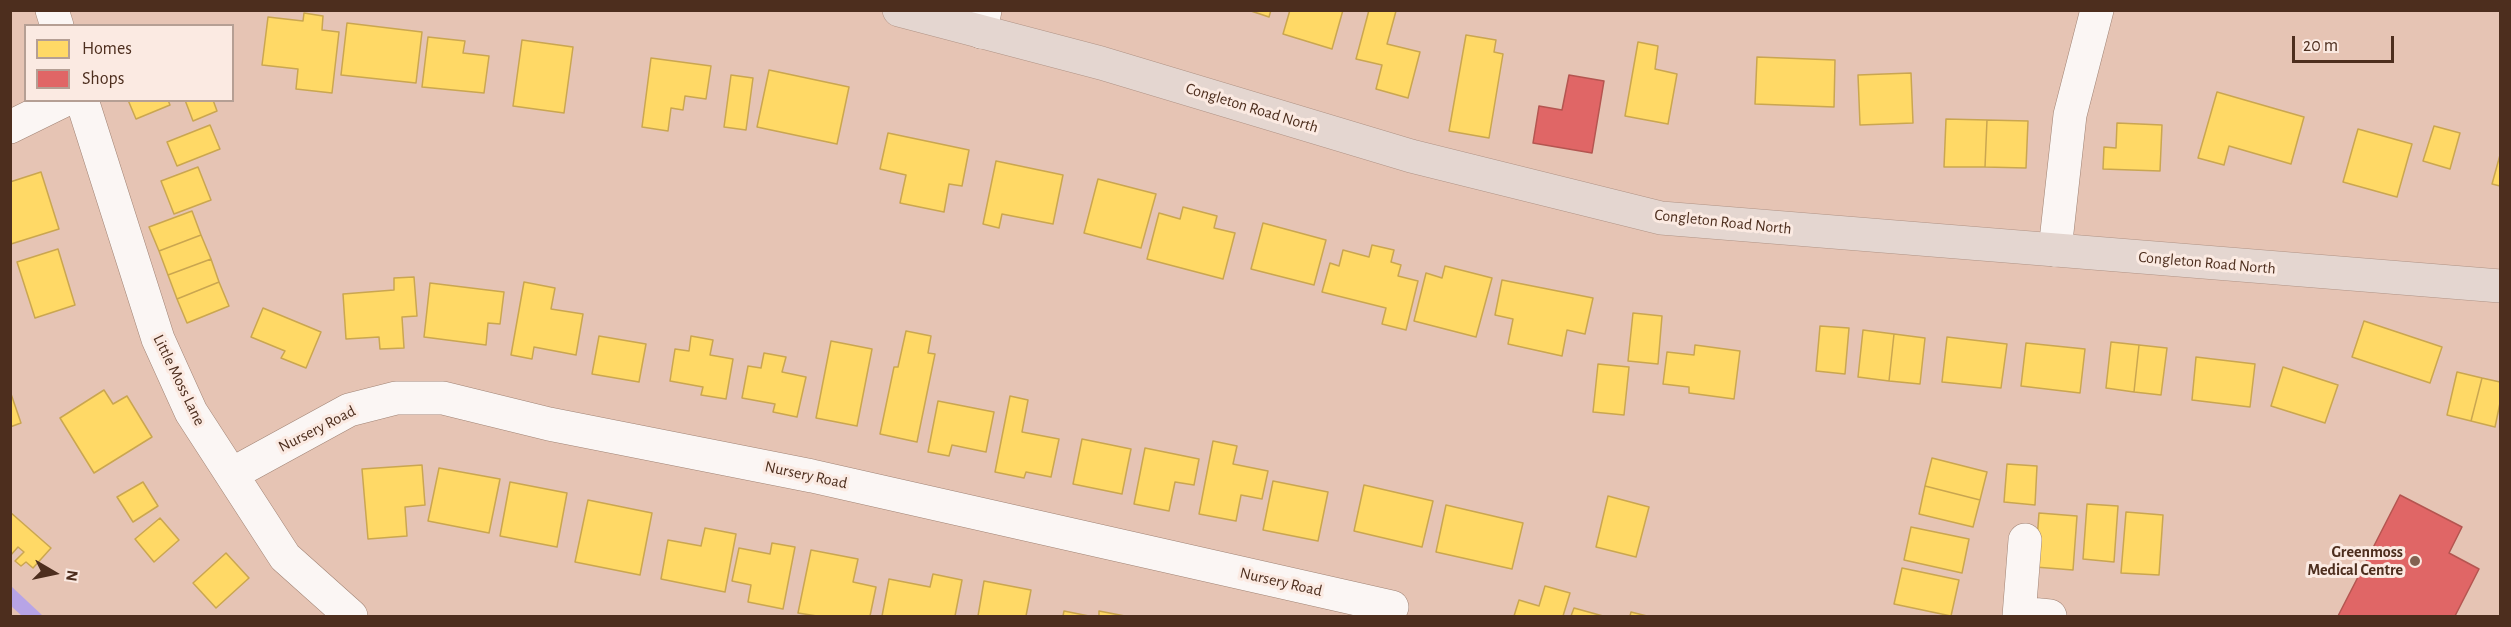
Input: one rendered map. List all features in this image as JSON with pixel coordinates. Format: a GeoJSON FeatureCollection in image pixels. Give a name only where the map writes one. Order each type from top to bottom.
{"type":"FeatureCollection","features":[{"type":"Feature","properties":{"kind":"highway","name":"Congleton Road North"},"geometry":{"type":"LineString","coordinates":[[899,10],[983,21],[1101,63],[1411,156],[1661,218],[2500,286]]}},
{"type":"Feature","properties":{"kind":"street"},"geometry":{"type":"LineString","coordinates":[[2055,250],[2070,115],[2097,10]]}},
{"type":"Feature","properties":{"kind":"street"},"geometry":{"type":"LineString","coordinates":[[10,127],[61,102]]}},
{"type":"Feature","properties":{"kind":"street","name":"Little Moss Lane"},"geometry":{"type":"LineString","coordinates":[[83,102],[158,339],[191,412],[285,557],[351,616]]}},
{"type":"Feature","properties":{"kind":"street","name":"Nursery Road"},"geometry":{"type":"LineString","coordinates":[[232,474],[348,411],[396,398],[443,398],[549,424],[812,476],[1392,607]]}},
{"type":"Feature","properties":{"kind":"street"},"geometry":{"type":"LineString","coordinates":[[2025,540],[2030,615]]}},
{"type":"Feature","properties":{"kind":"shaded area"},"geometry":{"type":"Polygon","coordinates":[[[11,586],[43,616],[22,616],[11,606],[11,586]]]}},
{"type":"Feature","properties":{"kind":"building: Homes"},"geometry":{"type":"Polygon","coordinates":[[[1248,10],[1271,10],[1269,17],[1248,10]]]}},
{"type":"Feature","properties":{"kind":"building: Homes"},"geometry":{"type":"Polygon","coordinates":[[[1290,10],[1343,10],[1332,49],[1283,34],[1290,10]]]}},
{"type":"Feature","properties":{"kind":"building: Homes"},"geometry":{"type":"Polygon","coordinates":[[[1369,10],[1396,11],[1387,44],[1420,52],[1408,98],[1376,89],[1382,65],[1356,59],[1369,10]]]}},
{"type":"Feature","properties":{"kind":"building: Homes"},"geometry":{"type":"Polygon","coordinates":[[[304,13],[323,16],[322,30],[339,32],[332,93],[296,89],[298,69],[262,65],[268,17],[303,21],[304,13]]]}},
{"type":"Feature","properties":{"kind":"building: Homes"},"geometry":{"type":"Polygon","coordinates":[[[347,23],[422,32],[416,83],[341,75],[347,23]]]}},
{"type":"Feature","properties":{"kind":"building: Homes"},"geometry":{"type":"Polygon","coordinates":[[[1466,35],[1496,40],[1494,52],[1503,54],[1489,138],[1449,131],[1466,35]]]}},
{"type":"Feature","properties":{"kind":"building: Homes"},"geometry":{"type":"Polygon","coordinates":[[[428,37],[465,41],[463,53],[489,56],[484,93],[422,87],[428,37]]]}},
{"type":"Feature","properties":{"kind":"building: Homes"},"geometry":{"type":"Polygon","coordinates":[[[522,40],[573,47],[564,113],[513,106],[522,40]]]}},
{"type":"Feature","properties":{"kind":"building: Homes"},"geometry":{"type":"Polygon","coordinates":[[[1638,42],[1658,46],[1655,69],[1677,74],[1668,124],[1625,116],[1638,42]]]}},
{"type":"Feature","properties":{"kind":"building: Homes"},"geometry":{"type":"Polygon","coordinates":[[[1757,57],[1835,60],[1834,107],[1755,104],[1757,57]]]}},
{"type":"Feature","properties":{"kind":"building: Homes"},"geometry":{"type":"Polygon","coordinates":[[[651,58],[711,66],[706,99],[685,96],[683,110],[671,108],[668,131],[642,127],[651,58]]]}},
{"type":"Feature","properties":{"kind":"building: Homes"},"geometry":{"type":"Polygon","coordinates":[[[769,70],[849,87],[837,144],[757,127],[769,70]]]}},
{"type":"Feature","properties":{"kind":"building: Homes"},"geometry":{"type":"Polygon","coordinates":[[[1911,73],[1913,123],[1860,125],[1858,75],[1911,73]]]}},
{"type":"Feature","properties":{"kind":"building: Homes"},"geometry":{"type":"Polygon","coordinates":[[[731,75],[753,78],[746,130],[724,127],[731,75]]]}},
{"type":"Feature","properties":{"kind":"building: Homes"},"geometry":{"type":"Polygon","coordinates":[[[2217,92],[2304,117],[2291,164],[2229,146],[2224,165],[2198,158],[2217,92]]]}},
{"type":"Feature","properties":{"kind":"building: Homes"},"geometry":{"type":"Polygon","coordinates":[[[129,102],[169,102],[170,105],[136,119],[129,102]]]}},
{"type":"Feature","properties":{"kind":"building: Homes"},"geometry":{"type":"Polygon","coordinates":[[[186,102],[214,102],[217,111],[193,121],[186,102]]]}},
{"type":"Feature","properties":{"kind":"building: Homes"},"geometry":{"type":"Polygon","coordinates":[[[1946,119],[1987,120],[1985,167],[1944,167],[1946,119]]]}},
{"type":"Feature","properties":{"kind":"building: Homes"},"geometry":{"type":"Polygon","coordinates":[[[1987,120],[2028,121],[2026,168],[1985,167],[1987,120]]]}},
{"type":"Feature","properties":{"kind":"building: Homes"},"geometry":{"type":"Polygon","coordinates":[[[2117,123],[2162,125],[2160,171],[2103,169],[2104,147],[2116,148],[2117,123]]]}},
{"type":"Feature","properties":{"kind":"building: Homes"},"geometry":{"type":"Polygon","coordinates":[[[210,125],[220,149],[177,166],[167,142],[210,125]]]}},
{"type":"Feature","properties":{"kind":"building: Homes"},"geometry":{"type":"Polygon","coordinates":[[[2434,126],[2460,133],[2450,169],[2423,161],[2434,126]]]}},
{"type":"Feature","properties":{"kind":"building: Homes"},"geometry":{"type":"Polygon","coordinates":[[[2358,129],[2412,144],[2397,197],[2343,182],[2358,129]]]}},
{"type":"Feature","properties":{"kind":"building: Homes"},"geometry":{"type":"Polygon","coordinates":[[[888,133],[969,150],[962,186],[949,184],[944,212],[900,203],[906,175],[880,169],[888,133]]]}},
{"type":"Feature","properties":{"kind":"building: Homes"},"geometry":{"type":"Polygon","coordinates":[[[2500,155],[2500,186],[2492,184],[2500,155]]]}},
{"type":"Feature","properties":{"kind":"building: Homes"},"geometry":{"type":"Polygon","coordinates":[[[996,161],[1063,175],[1053,224],[1002,214],[999,228],[983,224],[996,161]]]}},
{"type":"Feature","properties":{"kind":"building: Homes"},"geometry":{"type":"Polygon","coordinates":[[[198,167],[211,200],[174,214],[161,181],[198,167]]]}},
{"type":"Feature","properties":{"kind":"building: Homes"},"geometry":{"type":"Polygon","coordinates":[[[41,172],[59,229],[11,244],[10,182],[41,172]]]}},
{"type":"Feature","properties":{"kind":"building: Homes"},"geometry":{"type":"Polygon","coordinates":[[[1098,179],[1156,194],[1141,248],[1084,233],[1098,179]]]}},
{"type":"Feature","properties":{"kind":"building: Homes"},"geometry":{"type":"Polygon","coordinates":[[[1183,207],[1217,216],[1214,228],[1235,233],[1223,279],[1147,259],[1159,213],[1180,219],[1183,207]]]}},
{"type":"Feature","properties":{"kind":"building: Homes"},"geometry":{"type":"Polygon","coordinates":[[[192,211],[201,235],[159,251],[149,227],[192,211]]]}},
{"type":"Feature","properties":{"kind":"building: Homes"},"geometry":{"type":"Polygon","coordinates":[[[1263,223],[1326,240],[1314,285],[1251,269],[1263,223]]]}},
{"type":"Feature","properties":{"kind":"building: Homes"},"geometry":{"type":"Polygon","coordinates":[[[201,235],[211,259],[168,275],[159,251],[201,235]]]}},
{"type":"Feature","properties":{"kind":"building: Homes"},"geometry":{"type":"Polygon","coordinates":[[[1372,245],[1394,250],[1391,262],[1401,265],[1398,276],[1418,281],[1406,330],[1382,324],[1386,308],[1322,292],[1330,263],[1339,266],[1343,250],[1369,257],[1372,245]]]}},
{"type":"Feature","properties":{"kind":"building: Homes"},"geometry":{"type":"Polygon","coordinates":[[[58,249],[75,305],[35,318],[17,262],[58,249]]]}},
{"type":"Feature","properties":{"kind":"building: Homes"},"geometry":{"type":"Polygon","coordinates":[[[211,259],[219,282],[177,299],[168,275],[211,259]]]}},
{"type":"Feature","properties":{"kind":"building: Homes"},"geometry":{"type":"Polygon","coordinates":[[[1445,266],[1492,278],[1476,337],[1414,321],[1426,273],[1442,278],[1445,266]]]}},
{"type":"Feature","properties":{"kind":"building: Homes"},"geometry":{"type":"Polygon","coordinates":[[[414,277],[417,316],[402,317],[404,348],[380,349],[379,337],[346,339],[343,294],[394,290],[394,278],[414,277]]]}},
{"type":"Feature","properties":{"kind":"building: Homes"},"geometry":{"type":"Polygon","coordinates":[[[1502,280],[1593,298],[1585,334],[1567,330],[1562,356],[1508,344],[1513,319],[1495,315],[1502,280]]]}},
{"type":"Feature","properties":{"kind":"building: Homes"},"geometry":{"type":"Polygon","coordinates":[[[219,282],[229,306],[187,323],[177,299],[219,282]]]}},
{"type":"Feature","properties":{"kind":"building: Homes"},"geometry":{"type":"Polygon","coordinates":[[[524,282],[555,288],[551,309],[583,314],[576,355],[534,347],[532,359],[511,355],[524,282]]]}},
{"type":"Feature","properties":{"kind":"building: Homes"},"geometry":{"type":"Polygon","coordinates":[[[430,283],[504,292],[500,324],[488,323],[486,345],[424,337],[430,283]]]}},
{"type":"Feature","properties":{"kind":"building: Homes"},"geometry":{"type":"Polygon","coordinates":[[[263,308],[321,332],[306,368],[281,358],[285,351],[251,337],[263,308]]]}},
{"type":"Feature","properties":{"kind":"building: Homes"},"geometry":{"type":"Polygon","coordinates":[[[1633,313],[1662,316],[1658,364],[1628,361],[1633,313]]]}},
{"type":"Feature","properties":{"kind":"building: Homes"},"geometry":{"type":"Polygon","coordinates":[[[2364,321],[2442,347],[2430,383],[2352,357],[2364,321]]]}},
{"type":"Feature","properties":{"kind":"building: Homes"},"geometry":{"type":"Polygon","coordinates":[[[1820,326],[1849,328],[1845,374],[1816,371],[1820,326]]]}},
{"type":"Feature","properties":{"kind":"building: Homes"},"geometry":{"type":"Polygon","coordinates":[[[1863,330],[1894,334],[1889,381],[1858,377],[1863,330]]]}},
{"type":"Feature","properties":{"kind":"building: Homes"},"geometry":{"type":"Polygon","coordinates":[[[906,331],[931,336],[928,353],[935,354],[917,442],[880,434],[894,367],[898,367],[906,331]]]}},
{"type":"Feature","properties":{"kind":"building: Homes"},"geometry":{"type":"Polygon","coordinates":[[[1894,334],[1925,338],[1920,384],[1889,381],[1894,334]]]}},
{"type":"Feature","properties":{"kind":"building: Homes"},"geometry":{"type":"Polygon","coordinates":[[[599,336],[646,344],[639,382],[592,374],[599,336]]]}},
{"type":"Feature","properties":{"kind":"building: Homes"},"geometry":{"type":"Polygon","coordinates":[[[691,336],[713,340],[710,355],[733,359],[726,399],[701,395],[703,387],[670,381],[675,349],[689,351],[691,336]]]}},
{"type":"Feature","properties":{"kind":"building: Homes"},"geometry":{"type":"Polygon","coordinates":[[[1947,337],[2007,344],[2001,388],[1942,382],[1947,337]]]}},
{"type":"Feature","properties":{"kind":"building: Homes"},"geometry":{"type":"Polygon","coordinates":[[[831,341],[872,349],[857,426],[816,418],[831,341]]]}},
{"type":"Feature","properties":{"kind":"building: Homes"},"geometry":{"type":"Polygon","coordinates":[[[2111,342],[2139,345],[2134,392],[2106,388],[2111,342]]]}},
{"type":"Feature","properties":{"kind":"building: Homes"},"geometry":{"type":"Polygon","coordinates":[[[2026,343],[2085,349],[2080,393],[2021,386],[2026,343]]]}},
{"type":"Feature","properties":{"kind":"building: Homes"},"geometry":{"type":"Polygon","coordinates":[[[1695,345],[1740,351],[1734,399],[1689,393],[1689,387],[1663,384],[1667,352],[1694,355],[1695,345]]]}},
{"type":"Feature","properties":{"kind":"building: Homes"},"geometry":{"type":"Polygon","coordinates":[[[2139,345],[2167,348],[2161,395],[2134,392],[2139,345]]]}},
{"type":"Feature","properties":{"kind":"building: Homes"},"geometry":{"type":"Polygon","coordinates":[[[764,353],[786,357],[782,372],[806,377],[797,417],[773,412],[775,404],[742,398],[748,366],[761,368],[764,353]]]}},
{"type":"Feature","properties":{"kind":"building: Homes"},"geometry":{"type":"Polygon","coordinates":[[[2196,357],[2255,364],[2250,407],[2192,400],[2196,357]]]}},
{"type":"Feature","properties":{"kind":"building: Homes"},"geometry":{"type":"Polygon","coordinates":[[[1598,364],[1629,367],[1624,415],[1593,412],[1598,364]]]}},
{"type":"Feature","properties":{"kind":"building: Homes"},"geometry":{"type":"Polygon","coordinates":[[[2283,367],[2338,385],[2325,423],[2271,406],[2283,367]]]}},
{"type":"Feature","properties":{"kind":"building: Homes"},"geometry":{"type":"Polygon","coordinates":[[[2457,372],[2482,378],[2471,421],[2447,415],[2457,372]]]}},
{"type":"Feature","properties":{"kind":"building: Homes"},"geometry":{"type":"Polygon","coordinates":[[[2482,378],[2500,382],[2500,403],[2495,427],[2471,421],[2482,378]]]}},
{"type":"Feature","properties":{"kind":"building: Homes"},"geometry":{"type":"Polygon","coordinates":[[[104,390],[113,404],[127,396],[152,437],[94,473],[60,418],[104,390]]]}},
{"type":"Feature","properties":{"kind":"building: Homes"},"geometry":{"type":"Polygon","coordinates":[[[10,391],[21,423],[10,427],[10,391]]]}},
{"type":"Feature","properties":{"kind":"building: Homes"},"geometry":{"type":"Polygon","coordinates":[[[1010,396],[1028,400],[1022,432],[1059,439],[1051,477],[1026,472],[1024,478],[995,472],[1010,396]]]}},
{"type":"Feature","properties":{"kind":"building: Homes"},"geometry":{"type":"Polygon","coordinates":[[[938,401],[994,412],[986,452],[952,445],[949,456],[928,452],[938,401]]]}},
{"type":"Feature","properties":{"kind":"building: Homes"},"geometry":{"type":"Polygon","coordinates":[[[1082,439],[1131,449],[1122,494],[1073,484],[1082,439]]]}},
{"type":"Feature","properties":{"kind":"building: Homes"},"geometry":{"type":"Polygon","coordinates":[[[1213,441],[1237,446],[1233,464],[1268,471],[1262,499],[1241,495],[1236,521],[1199,514],[1213,441]]]}},
{"type":"Feature","properties":{"kind":"building: Homes"},"geometry":{"type":"Polygon","coordinates":[[[1145,448],[1199,459],[1194,485],[1175,482],[1169,511],[1134,504],[1145,448]]]}},
{"type":"Feature","properties":{"kind":"building: Homes"},"geometry":{"type":"Polygon","coordinates":[[[1932,458],[1987,472],[1980,500],[1925,486],[1932,458]]]}},
{"type":"Feature","properties":{"kind":"building: Homes"},"geometry":{"type":"Polygon","coordinates":[[[2007,464],[2037,466],[2035,505],[2004,502],[2007,464]]]}},
{"type":"Feature","properties":{"kind":"building: Homes"},"geometry":{"type":"Polygon","coordinates":[[[422,465],[425,505],[405,507],[407,536],[368,539],[362,469],[422,465]]]}},
{"type":"Feature","properties":{"kind":"building: Homes"},"geometry":{"type":"Polygon","coordinates":[[[439,468],[500,479],[489,533],[428,521],[439,468]]]}},
{"type":"Feature","properties":{"kind":"building: Homes"},"geometry":{"type":"Polygon","coordinates":[[[1273,481],[1328,492],[1318,541],[1263,530],[1273,481]]]}},
{"type":"Feature","properties":{"kind":"building: Homes"},"geometry":{"type":"Polygon","coordinates":[[[143,482],[158,506],[133,522],[117,497],[143,482]]]}},
{"type":"Feature","properties":{"kind":"building: Homes"},"geometry":{"type":"Polygon","coordinates":[[[510,482],[567,493],[557,547],[500,536],[510,482]]]}},
{"type":"Feature","properties":{"kind":"building: Homes"},"geometry":{"type":"Polygon","coordinates":[[[1364,485],[1433,501],[1422,547],[1354,531],[1364,485]]]}},
{"type":"Feature","properties":{"kind":"building: Homes"},"geometry":{"type":"Polygon","coordinates":[[[1925,486],[1980,500],[1973,527],[1919,514],[1925,486]]]}},
{"type":"Feature","properties":{"kind":"building: Homes"},"geometry":{"type":"Polygon","coordinates":[[[1608,496],[1649,507],[1636,557],[1596,547],[1608,496]]]}},
{"type":"Feature","properties":{"kind":"building: Homes"},"geometry":{"type":"Polygon","coordinates":[[[588,500],[652,513],[640,575],[575,562],[588,500]]]}},
{"type":"Feature","properties":{"kind":"building: Homes"},"geometry":{"type":"Polygon","coordinates":[[[2087,504],[2118,506],[2114,562],[2083,559],[2087,504]]]}},
{"type":"Feature","properties":{"kind":"building: Homes"},"geometry":{"type":"Polygon","coordinates":[[[1446,505],[1523,523],[1512,569],[1436,552],[1446,505]]]}},
{"type":"Feature","properties":{"kind":"building: Homes"},"geometry":{"type":"Polygon","coordinates":[[[10,512],[51,548],[33,568],[26,562],[21,566],[15,561],[24,552],[18,547],[10,556],[10,512]]]}},
{"type":"Feature","properties":{"kind":"building: Homes"},"geometry":{"type":"Polygon","coordinates":[[[2126,512],[2163,515],[2159,575],[2121,573],[2126,512]]]}},
{"type":"Feature","properties":{"kind":"building: Homes"},"geometry":{"type":"Polygon","coordinates":[[[2039,513],[2077,516],[2073,570],[2035,567],[2039,513]]]}},
{"type":"Feature","properties":{"kind":"building: Homes"},"geometry":{"type":"Polygon","coordinates":[[[160,518],[179,540],[154,562],[135,539],[160,518]]]}},
{"type":"Feature","properties":{"kind":"building: Homes"},"geometry":{"type":"Polygon","coordinates":[[[1911,527],[1969,539],[1962,573],[1904,560],[1911,527]]]}},
{"type":"Feature","properties":{"kind":"building: Homes"},"geometry":{"type":"Polygon","coordinates":[[[705,528],[736,534],[725,592],[661,579],[668,540],[701,546],[705,528]]]}},
{"type":"Feature","properties":{"kind":"building: Homes"},"geometry":{"type":"Polygon","coordinates":[[[772,543],[795,547],[783,609],[748,602],[751,585],[732,581],[739,548],[770,554],[772,543]]]}},
{"type":"Feature","properties":{"kind":"building: Homes"},"geometry":{"type":"Polygon","coordinates":[[[811,550],[858,559],[853,582],[876,587],[870,616],[817,616],[798,613],[811,550]]]}},
{"type":"Feature","properties":{"kind":"building: Homes"},"geometry":{"type":"Polygon","coordinates":[[[226,553],[249,578],[216,608],[193,583],[226,553]]]}},
{"type":"Feature","properties":{"kind":"building: Homes"},"geometry":{"type":"Polygon","coordinates":[[[1902,568],[1959,580],[1951,616],[1894,604],[1902,568]]]}},
{"type":"Feature","properties":{"kind":"building: Homes"},"geometry":{"type":"Polygon","coordinates":[[[933,574],[962,580],[955,616],[882,616],[889,579],[930,587],[933,574]]]}},
{"type":"Feature","properties":{"kind":"building: Homes"},"geometry":{"type":"Polygon","coordinates":[[[984,581],[1031,590],[1026,616],[978,616],[984,581]]]}},
{"type":"Feature","properties":{"kind":"building: Homes"},"geometry":{"type":"Polygon","coordinates":[[[1545,586],[1570,593],[1563,616],[1514,616],[1519,600],[1539,606],[1545,586]]]}},
{"type":"Feature","properties":{"kind":"building: Homes"},"geometry":{"type":"Polygon","coordinates":[[[1574,608],[1603,616],[1571,616],[1574,608]]]}},
{"type":"Feature","properties":{"kind":"building: Homes"},"geometry":{"type":"Polygon","coordinates":[[[1064,611],[1089,616],[1063,616],[1064,611]]]}},
{"type":"Feature","properties":{"kind":"building: Homes"},"geometry":{"type":"Polygon","coordinates":[[[1099,611],[1125,616],[1099,616],[1099,611]]]}},
{"type":"Feature","properties":{"kind":"building: Homes"},"geometry":{"type":"Polygon","coordinates":[[[1631,612],[1647,616],[1630,616],[1631,612]]]}},
{"type":"Feature","properties":{"kind":"building: Shops"},"geometry":{"type":"Polygon","coordinates":[[[1569,75],[1604,81],[1592,153],[1533,143],[1539,106],[1562,110],[1569,75]]]}},
{"type":"Feature","properties":{"kind":"building: Shops","name":"Greenmoss Medical Centre"},"geometry":{"type":"Polygon","coordinates":[[[2400,495],[2462,527],[2449,553],[2479,569],[2455,616],[2338,616],[2400,495]]]}},
{"type":"Feature","properties":{"kind":"place","name":"Greenmoss Medical Centre"},"geometry":{"type":"Point","coordinates":[2415,561]}}]}
